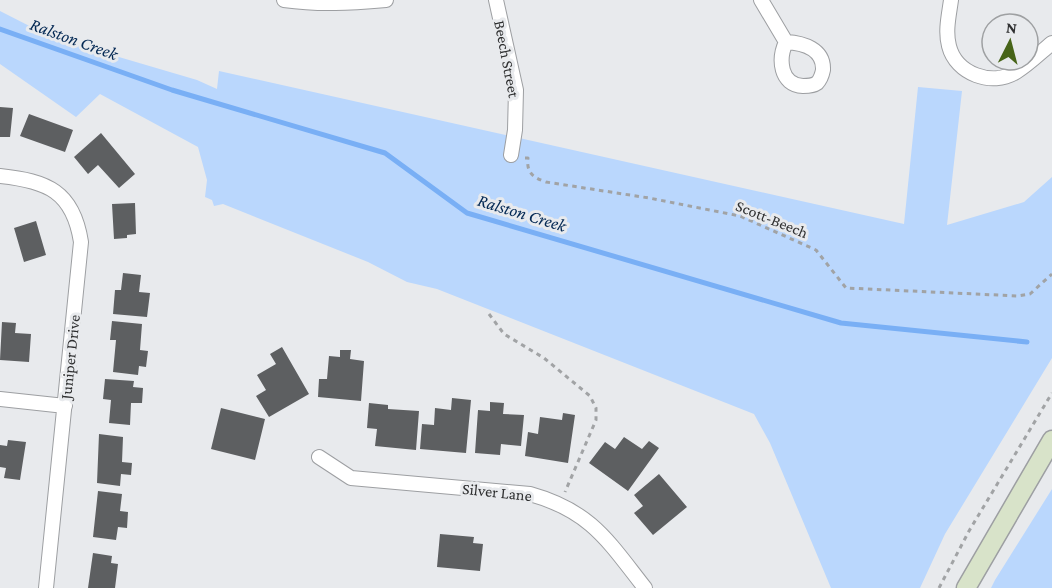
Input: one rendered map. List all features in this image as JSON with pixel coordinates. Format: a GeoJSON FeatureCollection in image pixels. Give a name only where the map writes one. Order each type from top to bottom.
{"type":"FeatureCollection","features":[{"type":"Feature","properties":{"kind":"main road"},"geometry":{"type":"LineString","coordinates":[[966,588],[1052,440]]}},
{"type":"Feature","properties":{"kind":"street"},"geometry":{"type":"LineString","coordinates":[[284,0],[313,4],[386,0]]}},
{"type":"Feature","properties":{"kind":"street","name":"Beech Street"},"geometry":{"type":"LineString","coordinates":[[496,0],[516,90],[512,155]]}},
{"type":"Feature","properties":{"kind":"street"},"geometry":{"type":"LineString","coordinates":[[761,0],[786,42]]}},
{"type":"Feature","properties":{"kind":"street"},"geometry":{"type":"LineString","coordinates":[[951,0],[947,34],[950,49],[956,61],[975,75],[989,79],[1004,78],[1016,72],[1052,42]]}},
{"type":"Feature","properties":{"kind":"street","name":"Juniper Drive"},"geometry":{"type":"LineString","coordinates":[[0,176],[24,178],[48,186],[69,206],[80,231],[81,253],[46,588]]}},
{"type":"Feature","properties":{"kind":"street"},"geometry":{"type":"LineString","coordinates":[[0,399],[65,406]]}},
{"type":"Feature","properties":{"kind":"street","name":"Silver Lane"},"geometry":{"type":"LineString","coordinates":[[319,458],[351,478],[530,494],[561,504],[583,517],[606,538],[645,588]]}},
{"type":"Feature","properties":{"kind":"path","name":"Scott-Beech"},"geometry":{"type":"LineString","coordinates":[[512,155],[528,158],[527,166],[530,173],[546,182],[650,198],[740,216],[816,250],[846,288],[1018,296],[1030,294],[1052,273]]}},
{"type":"Feature","properties":{"kind":"path"},"geometry":{"type":"LineString","coordinates":[[489,314],[504,334],[544,358],[590,396],[597,408],[596,420],[561,504]]}},
{"type":"Feature","properties":{"kind":"path"},"geometry":{"type":"LineString","coordinates":[[939,588],[969,531],[1052,393]]}},
{"type":"Feature","properties":{"kind":"shaded area"},"geometry":{"type":"Polygon","coordinates":[[[0,11],[51,37],[197,80],[217,89],[219,71],[904,224],[918,87],[962,91],[947,225],[1024,202],[1052,177],[1052,358],[945,534],[920,588],[831,588],[770,443],[754,414],[437,289],[407,282],[368,262],[223,204],[214,206],[212,200],[205,197],[207,180],[198,147],[100,94],[76,117],[0,64],[0,11]]]}},
{"type":"Feature","properties":{"kind":"shaded area"},"geometry":{"type":"Polygon","coordinates":[[[1052,489],[1052,588],[991,588],[995,580],[1052,489]]]}},
{"type":"Feature","properties":{"kind":"building"},"geometry":{"type":"Polygon","coordinates":[[[0,107],[13,108],[10,137],[0,137],[0,107]]]}},
{"type":"Feature","properties":{"kind":"building"},"geometry":{"type":"Polygon","coordinates":[[[29,114],[73,130],[65,152],[20,136],[29,114]]]}},
{"type":"Feature","properties":{"kind":"building"},"geometry":{"type":"Polygon","coordinates":[[[101,133],[135,174],[119,188],[98,165],[88,174],[74,157],[101,133]]]}},
{"type":"Feature","properties":{"kind":"building"},"geometry":{"type":"Polygon","coordinates":[[[135,203],[136,234],[127,235],[127,238],[114,239],[112,204],[135,203]]]}},
{"type":"Feature","properties":{"kind":"building"},"geometry":{"type":"Polygon","coordinates":[[[36,221],[46,255],[24,262],[14,228],[36,221]]]}},
{"type":"Feature","properties":{"kind":"building"},"geometry":{"type":"Polygon","coordinates":[[[123,273],[141,275],[139,292],[150,293],[147,317],[113,314],[115,290],[121,290],[123,273]]]}},
{"type":"Feature","properties":{"kind":"building"},"geometry":{"type":"Polygon","coordinates":[[[112,321],[142,324],[140,350],[148,351],[146,367],[139,366],[138,375],[113,372],[116,340],[110,340],[112,321]]]}},
{"type":"Feature","properties":{"kind":"building"},"geometry":{"type":"Polygon","coordinates":[[[2,322],[16,323],[15,333],[31,334],[29,362],[0,360],[2,322]]]}},
{"type":"Feature","properties":{"kind":"building"},"geometry":{"type":"Polygon","coordinates":[[[282,347],[309,394],[269,417],[256,396],[266,390],[257,375],[276,364],[270,354],[282,347]]]}},
{"type":"Feature","properties":{"kind":"building"},"geometry":{"type":"Polygon","coordinates":[[[340,350],[351,350],[350,359],[364,361],[361,401],[318,397],[319,379],[327,379],[329,356],[340,357],[340,350]]]}},
{"type":"Feature","properties":{"kind":"building"},"geometry":{"type":"Polygon","coordinates":[[[105,379],[134,381],[133,387],[143,388],[142,403],[131,403],[130,425],[109,423],[111,400],[103,399],[105,379]]]}},
{"type":"Feature","properties":{"kind":"building"},"geometry":{"type":"Polygon","coordinates":[[[452,398],[471,400],[466,453],[420,449],[422,424],[434,425],[435,408],[451,410],[452,398]]]}},
{"type":"Feature","properties":{"kind":"building"},"geometry":{"type":"Polygon","coordinates":[[[490,402],[504,403],[503,414],[524,415],[521,446],[501,444],[500,455],[475,453],[478,410],[490,411],[490,402]]]}},
{"type":"Feature","properties":{"kind":"building"},"geometry":{"type":"Polygon","coordinates":[[[369,403],[388,405],[388,409],[419,411],[416,450],[375,446],[377,429],[367,428],[369,403]]]}},
{"type":"Feature","properties":{"kind":"building"},"geometry":{"type":"Polygon","coordinates":[[[221,408],[265,419],[255,460],[211,449],[221,408]]]}},
{"type":"Feature","properties":{"kind":"building"},"geometry":{"type":"Polygon","coordinates":[[[563,413],[575,415],[568,463],[525,456],[528,432],[538,434],[540,417],[562,420],[563,413]]]}},
{"type":"Feature","properties":{"kind":"building"},"geometry":{"type":"Polygon","coordinates":[[[99,434],[123,437],[122,462],[132,463],[131,475],[121,474],[120,486],[97,483],[99,434]]]}},
{"type":"Feature","properties":{"kind":"building"},"geometry":{"type":"Polygon","coordinates":[[[624,437],[642,449],[649,441],[659,448],[628,491],[589,463],[605,442],[615,449],[624,437]]]}},
{"type":"Feature","properties":{"kind":"building"},"geometry":{"type":"Polygon","coordinates":[[[8,440],[26,442],[20,480],[4,478],[6,468],[0,467],[0,445],[7,446],[8,440]]]}},
{"type":"Feature","properties":{"kind":"building"},"geometry":{"type":"Polygon","coordinates":[[[659,474],[687,507],[653,535],[634,513],[643,506],[634,495],[659,474]]]}},
{"type":"Feature","properties":{"kind":"building"},"geometry":{"type":"Polygon","coordinates":[[[98,491],[122,494],[120,511],[128,512],[127,528],[118,527],[116,540],[93,537],[98,491]]]}},
{"type":"Feature","properties":{"kind":"building"},"geometry":{"type":"Polygon","coordinates":[[[440,534],[474,537],[473,543],[483,544],[480,571],[437,567],[440,534]]]}},
{"type":"Feature","properties":{"kind":"building"},"geometry":{"type":"Polygon","coordinates":[[[93,553],[112,556],[111,563],[118,564],[115,588],[88,588],[93,553]]]}},
{"type":"Feature","properties":{"kind":"waterway","name":"Ralston Creek"},"geometry":{"type":"LineString","coordinates":[[0,29],[172,90],[385,153],[467,213],[841,323],[1027,342]]}}]}
